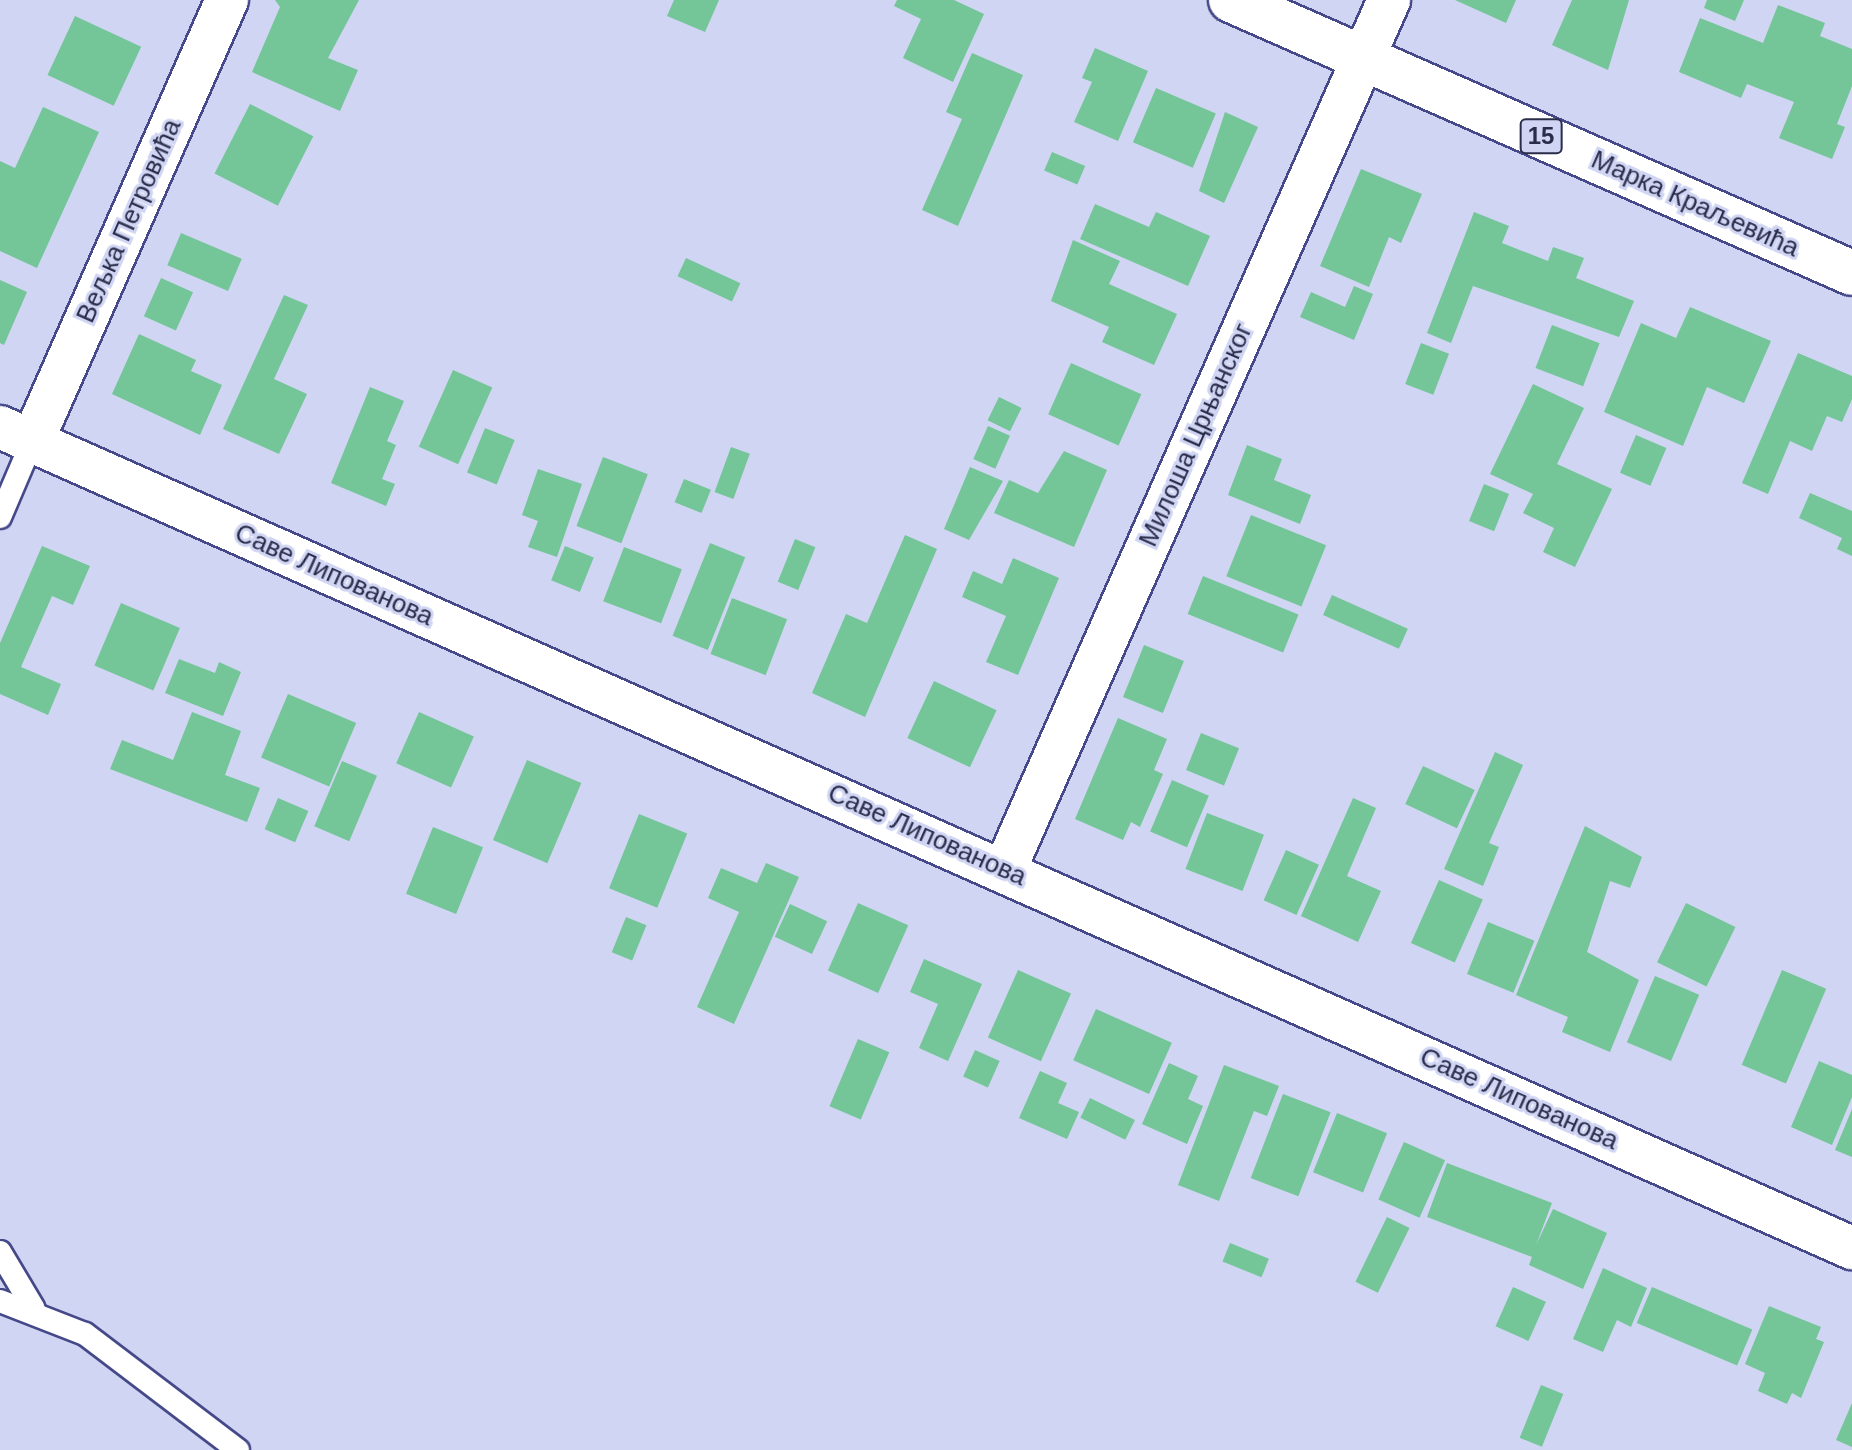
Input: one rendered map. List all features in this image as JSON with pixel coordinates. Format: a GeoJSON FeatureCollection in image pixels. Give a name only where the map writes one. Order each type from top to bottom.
{"type":"FeatureCollection","features":[{"type":"Feature","properties":{"kind":"main road","name":"Марка Краљевића"},"geometry":{"type":"LineString","coordinates":[[1231,0],[1852,273]]}},
{"type":"Feature","properties":{"kind":"street","name":"Вељка Петровића"},"geometry":{"type":"LineString","coordinates":[[16,435],[227,0]]}},
{"type":"Feature","properties":{"kind":"street","name":"Милоша Црњанског"},"geometry":{"type":"LineString","coordinates":[[1005,869],[1389,0]]}},
{"type":"Feature","properties":{"kind":"street","name":"Саве Липованова"},"geometry":{"type":"LineString","coordinates":[[16,435],[1005,869],[1852,1248]]}},
{"type":"Feature","properties":{"kind":"lane"},"geometry":{"type":"LineString","coordinates":[[0,517],[16,435]]}},
{"type":"Feature","properties":{"kind":"lane"},"geometry":{"type":"LineString","coordinates":[[0,1252],[34,1309]]}},
{"type":"Feature","properties":{"kind":"lane"},"geometry":{"type":"LineString","coordinates":[[0,1301],[34,1309],[85,1334],[238,1450]]}},
{"type":"Feature","properties":{"kind":"building"},"geometry":{"type":"Polygon","coordinates":[[[275,0],[359,0],[328,58],[358,70],[340,111],[252,72],[280,7],[275,0]]]}},
{"type":"Feature","properties":{"kind":"building"},"geometry":{"type":"Polygon","coordinates":[[[674,0],[719,0],[705,32],[667,16],[674,0]]]}},
{"type":"Feature","properties":{"kind":"building"},"geometry":{"type":"Polygon","coordinates":[[[897,0],[954,0],[984,14],[953,82],[903,58],[921,19],[894,6],[897,0]]]}},
{"type":"Feature","properties":{"kind":"building"},"geometry":{"type":"Polygon","coordinates":[[[1455,0],[1516,0],[1506,23],[1455,0]]]}},
{"type":"Feature","properties":{"kind":"building"},"geometry":{"type":"Polygon","coordinates":[[[1572,0],[1629,0],[1608,70],[1552,45],[1572,0]]]}},
{"type":"Feature","properties":{"kind":"building"},"geometry":{"type":"Polygon","coordinates":[[[1707,0],[1744,0],[1735,21],[1704,8],[1707,0]]]}},
{"type":"Feature","properties":{"kind":"building"},"geometry":{"type":"Polygon","coordinates":[[[1778,5],[1825,23],[1820,36],[1852,49],[1852,86],[1837,124],[1845,127],[1832,159],[1779,138],[1794,102],[1747,84],[1741,98],[1679,72],[1700,18],[1763,43],[1778,5]]]}},
{"type":"Feature","properties":{"kind":"building"},"geometry":{"type":"Polygon","coordinates":[[[75,16],[141,47],[114,106],[48,75],[75,16]]]}},
{"type":"Feature","properties":{"kind":"building"},"geometry":{"type":"Polygon","coordinates":[[[1095,48],[1148,71],[1118,141],[1074,122],[1092,82],[1082,78],[1095,48]]]}},
{"type":"Feature","properties":{"kind":"building"},"geometry":{"type":"Polygon","coordinates":[[[972,53],[1023,75],[958,226],[922,210],[962,119],[946,112],[972,53]]]}},
{"type":"Feature","properties":{"kind":"building"},"geometry":{"type":"Polygon","coordinates":[[[1156,88],[1216,113],[1193,168],[1133,142],[1156,88]]]}},
{"type":"Feature","properties":{"kind":"building"},"geometry":{"type":"Polygon","coordinates":[[[250,104],[313,136],[278,206],[215,173],[250,104]]]}},
{"type":"Feature","properties":{"kind":"building"},"geometry":{"type":"Polygon","coordinates":[[[43,107],[99,132],[37,268],[0,251],[0,161],[15,168],[43,107]]]}},
{"type":"Feature","properties":{"kind":"building"},"geometry":{"type":"Polygon","coordinates":[[[1225,112],[1258,127],[1224,203],[1199,191],[1225,112]]]}},
{"type":"Feature","properties":{"kind":"building"},"geometry":{"type":"Polygon","coordinates":[[[1052,152],[1085,166],[1077,184],[1044,170],[1052,152]]]}},
{"type":"Feature","properties":{"kind":"building"},"geometry":{"type":"Polygon","coordinates":[[[1361,169],[1422,194],[1401,243],[1389,237],[1369,287],[1320,266],[1361,169]]]}},
{"type":"Feature","properties":{"kind":"building"},"geometry":{"type":"Polygon","coordinates":[[[1095,204],[1149,227],[1156,212],[1210,236],[1188,286],[1080,239],[1095,204]]]}},
{"type":"Feature","properties":{"kind":"building"},"geometry":{"type":"Polygon","coordinates":[[[1474,212],[1509,226],[1502,243],[1548,261],[1553,247],[1584,258],[1576,278],[1634,301],[1619,337],[1473,286],[1451,343],[1427,333],[1474,212]]]}},
{"type":"Feature","properties":{"kind":"building"},"geometry":{"type":"Polygon","coordinates":[[[181,233],[242,259],[228,291],[167,265],[181,233]]]}},
{"type":"Feature","properties":{"kind":"building"},"geometry":{"type":"Polygon","coordinates":[[[1073,240],[1120,261],[1109,284],[1177,314],[1154,365],[1102,342],[1109,327],[1051,301],[1073,240]]]}},
{"type":"Feature","properties":{"kind":"building"},"geometry":{"type":"Polygon","coordinates":[[[686,258],[740,283],[732,301],[678,276],[686,258]]]}},
{"type":"Feature","properties":{"kind":"building"},"geometry":{"type":"Polygon","coordinates":[[[161,278],[193,292],[176,331],[144,316],[161,278]]]}},
{"type":"Feature","properties":{"kind":"building"},"geometry":{"type":"Polygon","coordinates":[[[0,280],[27,292],[4,345],[0,343],[0,280]]]}},
{"type":"Feature","properties":{"kind":"building"},"geometry":{"type":"Polygon","coordinates":[[[1354,286],[1373,294],[1354,340],[1300,317],[1311,292],[1345,307],[1354,286]]]}},
{"type":"Feature","properties":{"kind":"building"},"geometry":{"type":"Polygon","coordinates":[[[284,295],[308,305],[274,379],[307,394],[279,454],[223,429],[284,295]]]}},
{"type":"Feature","properties":{"kind":"building"},"geometry":{"type":"Polygon","coordinates":[[[1690,307],[1771,341],[1744,403],[1707,387],[1683,446],[1604,412],[1641,323],[1676,338],[1690,307]]]}},
{"type":"Feature","properties":{"kind":"building"},"geometry":{"type":"Polygon","coordinates":[[[1552,325],[1600,343],[1583,386],[1536,368],[1552,325]]]}},
{"type":"Feature","properties":{"kind":"building"},"geometry":{"type":"Polygon","coordinates":[[[139,334],[196,360],[191,371],[222,385],[200,435],[112,394],[139,334]]]}},
{"type":"Feature","properties":{"kind":"building"},"geometry":{"type":"Polygon","coordinates":[[[1421,343],[1449,354],[1433,395],[1405,384],[1421,343]]]}},
{"type":"Feature","properties":{"kind":"building"},"geometry":{"type":"Polygon","coordinates":[[[1798,353],[1852,376],[1852,399],[1842,422],[1827,416],[1812,451],[1790,441],[1768,494],[1742,483],[1798,353]]]}},
{"type":"Feature","properties":{"kind":"building"},"geometry":{"type":"Polygon","coordinates":[[[1071,363],[1141,394],[1119,445],[1048,414],[1071,363]]]}},
{"type":"Feature","properties":{"kind":"building"},"geometry":{"type":"Polygon","coordinates":[[[453,370],[492,387],[458,464],[419,447],[453,370]]]}},
{"type":"Feature","properties":{"kind":"building"},"geometry":{"type":"Polygon","coordinates":[[[1533,384],[1584,408],[1557,464],[1612,489],[1575,567],[1543,552],[1554,528],[1523,513],[1533,494],[1490,474],[1533,384]]]}},
{"type":"Feature","properties":{"kind":"building"},"geometry":{"type":"Polygon","coordinates":[[[370,387],[404,401],[387,441],[396,445],[382,479],[395,484],[386,506],[331,483],[370,387]]]}},
{"type":"Feature","properties":{"kind":"building"},"geometry":{"type":"Polygon","coordinates":[[[999,397],[1021,408],[1010,431],[988,420],[999,397]]]}},
{"type":"Feature","properties":{"kind":"building"},"geometry":{"type":"Polygon","coordinates":[[[988,426],[1010,436],[995,469],[973,459],[988,426]]]}},
{"type":"Feature","properties":{"kind":"building"},"geometry":{"type":"Polygon","coordinates":[[[485,428],[515,440],[497,484],[467,473],[485,428]]]}},
{"type":"Feature","properties":{"kind":"building"},"geometry":{"type":"Polygon","coordinates":[[[1636,435],[1666,448],[1650,486],[1620,473],[1636,435]]]}},
{"type":"Feature","properties":{"kind":"building"},"geometry":{"type":"Polygon","coordinates":[[[1247,445],[1282,459],[1274,480],[1311,495],[1300,524],[1228,495],[1247,445]]]}},
{"type":"Feature","properties":{"kind":"building"},"geometry":{"type":"Polygon","coordinates":[[[731,447],[750,454],[733,499],[715,492],[731,447]]]}},
{"type":"Feature","properties":{"kind":"building"},"geometry":{"type":"Polygon","coordinates":[[[1064,451],[1107,470],[1074,547],[994,513],[1009,480],[1038,493],[1064,451]]]}},
{"type":"Feature","properties":{"kind":"building"},"geometry":{"type":"Polygon","coordinates":[[[603,457],[648,474],[621,543],[576,526],[603,457]]]}},
{"type":"Feature","properties":{"kind":"building"},"geometry":{"type":"Polygon","coordinates":[[[970,467],[1003,481],[969,540],[944,529],[970,467]]]}},
{"type":"Feature","properties":{"kind":"building"},"geometry":{"type":"Polygon","coordinates":[[[538,469],[582,484],[557,557],[528,547],[538,521],[522,515],[538,469]]]}},
{"type":"Feature","properties":{"kind":"building"},"geometry":{"type":"Polygon","coordinates":[[[684,479],[711,490],[702,513],[675,502],[684,479]]]}},
{"type":"Feature","properties":{"kind":"building"},"geometry":{"type":"Polygon","coordinates":[[[1484,484],[1509,494],[1494,531],[1469,521],[1484,484]]]}},
{"type":"Feature","properties":{"kind":"building"},"geometry":{"type":"Polygon","coordinates":[[[1810,493],[1852,511],[1852,556],[1837,549],[1842,538],[1799,518],[1810,493]]]}},
{"type":"Feature","properties":{"kind":"building"},"geometry":{"type":"Polygon","coordinates":[[[1251,515],[1326,545],[1301,607],[1226,576],[1251,515]]]}},
{"type":"Feature","properties":{"kind":"building"},"geometry":{"type":"Polygon","coordinates":[[[905,535],[937,549],[865,717],[812,693],[846,614],[867,623],[905,535]]]}},
{"type":"Feature","properties":{"kind":"building"},"geometry":{"type":"Polygon","coordinates":[[[795,539],[815,547],[798,590],[778,582],[795,539]]]}},
{"type":"Feature","properties":{"kind":"building"},"geometry":{"type":"Polygon","coordinates":[[[710,543],[745,557],[708,650],[673,636],[710,543]]]}},
{"type":"Feature","properties":{"kind":"building"},"geometry":{"type":"Polygon","coordinates":[[[42,546],[90,566],[73,605],[52,596],[21,667],[61,684],[48,715],[0,694],[0,643],[42,546]]]}},
{"type":"Feature","properties":{"kind":"building"},"geometry":{"type":"Polygon","coordinates":[[[565,546],[594,558],[580,592],[551,580],[565,546]]]}},
{"type":"Feature","properties":{"kind":"building"},"geometry":{"type":"Polygon","coordinates":[[[624,547],[682,569],[661,623],[603,601],[624,547]]]}},
{"type":"Feature","properties":{"kind":"building"},"geometry":{"type":"Polygon","coordinates":[[[1013,558],[1059,578],[1018,675],[986,662],[1006,616],[962,597],[973,571],[1002,584],[1013,558]]]}},
{"type":"Feature","properties":{"kind":"building"},"geometry":{"type":"Polygon","coordinates":[[[1203,576],[1298,615],[1283,653],[1188,614],[1203,576]]]}},
{"type":"Feature","properties":{"kind":"building"},"geometry":{"type":"Polygon","coordinates":[[[1332,595],[1408,629],[1399,649],[1323,615],[1332,595]]]}},
{"type":"Feature","properties":{"kind":"building"},"geometry":{"type":"Polygon","coordinates":[[[732,598],[787,619],[766,675],[710,654],[732,598]]]}},
{"type":"Feature","properties":{"kind":"building"},"geometry":{"type":"Polygon","coordinates":[[[121,603],[180,628],[153,691],[94,666],[121,603]]]}},
{"type":"Feature","properties":{"kind":"building"},"geometry":{"type":"Polygon","coordinates":[[[1144,645],[1184,661],[1163,713],[1123,697],[1144,645]]]}},
{"type":"Feature","properties":{"kind":"building"},"geometry":{"type":"Polygon","coordinates":[[[179,659],[215,673],[219,662],[241,672],[223,716],[165,693],[179,659]]]}},
{"type":"Feature","properties":{"kind":"building"},"geometry":{"type":"Polygon","coordinates":[[[934,681],[997,710],[970,767],[907,738],[934,681]]]}},
{"type":"Feature","properties":{"kind":"building"},"geometry":{"type":"Polygon","coordinates":[[[288,694],[356,723],[329,786],[261,758],[288,694]]]}},
{"type":"Feature","properties":{"kind":"building"},"geometry":{"type":"Polygon","coordinates":[[[192,712],[241,731],[225,775],[260,788],[247,822],[110,769],[122,740],[173,760],[192,712]]]}},
{"type":"Feature","properties":{"kind":"building"},"geometry":{"type":"Polygon","coordinates":[[[419,712],[474,736],[451,788],[396,763],[419,712]]]}},
{"type":"Feature","properties":{"kind":"building"},"geometry":{"type":"Polygon","coordinates":[[[1118,718],[1167,739],[1154,770],[1163,774],[1140,827],[1131,822],[1123,840],[1075,819],[1118,718]]]}},
{"type":"Feature","properties":{"kind":"building"},"geometry":{"type":"Polygon","coordinates":[[[1201,733],[1239,748],[1224,785],[1186,770],[1201,733]]]}},
{"type":"Feature","properties":{"kind":"building"},"geometry":{"type":"Polygon","coordinates":[[[1495,752],[1523,765],[1489,843],[1499,847],[1483,886],[1444,869],[1495,752]]]}},
{"type":"Feature","properties":{"kind":"building"},"geometry":{"type":"Polygon","coordinates":[[[527,760],[581,783],[547,863],[493,840],[527,760]]]}},
{"type":"Feature","properties":{"kind":"building"},"geometry":{"type":"Polygon","coordinates":[[[342,761],[377,776],[349,841],[314,826],[342,761]]]}},
{"type":"Feature","properties":{"kind":"building"},"geometry":{"type":"Polygon","coordinates":[[[1423,766],[1475,790],[1457,828],[1405,804],[1423,766]]]}},
{"type":"Feature","properties":{"kind":"building"},"geometry":{"type":"Polygon","coordinates":[[[1172,780],[1209,796],[1187,847],[1150,832],[1172,780]]]}},
{"type":"Feature","properties":{"kind":"building"},"geometry":{"type":"Polygon","coordinates":[[[278,798],[308,811],[295,842],[265,829],[278,798]]]}},
{"type":"Feature","properties":{"kind":"building"},"geometry":{"type":"Polygon","coordinates":[[[1353,798],[1376,808],[1347,876],[1381,891],[1358,942],[1301,916],[1353,798]]]}},
{"type":"Feature","properties":{"kind":"building"},"geometry":{"type":"Polygon","coordinates":[[[1207,813],[1264,835],[1242,891],[1185,869],[1207,813]]]}},
{"type":"Feature","properties":{"kind":"building"},"geometry":{"type":"Polygon","coordinates":[[[639,814],[687,833],[657,908],[609,888],[639,814]]]}},
{"type":"Feature","properties":{"kind":"building"},"geometry":{"type":"Polygon","coordinates":[[[1585,826],[1642,857],[1630,888],[1610,881],[1587,952],[1639,980],[1610,1052],[1562,1032],[1568,1017],[1516,995],[1585,826]]]}},
{"type":"Feature","properties":{"kind":"building"},"geometry":{"type":"Polygon","coordinates":[[[433,827],[483,847],[456,914],[406,894],[433,827]]]}},
{"type":"Feature","properties":{"kind":"building"},"geometry":{"type":"Polygon","coordinates":[[[1286,850],[1319,865],[1297,915],[1264,900],[1286,850]]]}},
{"type":"Feature","properties":{"kind":"building"},"geometry":{"type":"Polygon","coordinates":[[[766,863],[799,877],[734,1024],[697,1007],[739,912],[708,898],[721,868],[757,883],[766,863]]]}},
{"type":"Feature","properties":{"kind":"building"},"geometry":{"type":"Polygon","coordinates":[[[1439,880],[1483,900],[1455,963],[1411,943],[1439,880]]]}},
{"type":"Feature","properties":{"kind":"building"},"geometry":{"type":"Polygon","coordinates":[[[858,903],[908,925],[878,993],[828,971],[858,903]]]}},
{"type":"Feature","properties":{"kind":"building"},"geometry":{"type":"Polygon","coordinates":[[[1686,903],[1735,927],[1707,986],[1657,962],[1686,903]]]}},
{"type":"Feature","properties":{"kind":"building"},"geometry":{"type":"Polygon","coordinates":[[[790,904],[827,921],[812,954],[775,937],[790,904]]]}},
{"type":"Feature","properties":{"kind":"building"},"geometry":{"type":"Polygon","coordinates":[[[626,917],[646,925],[632,960],[612,952],[626,917]]]}},
{"type":"Feature","properties":{"kind":"building"},"geometry":{"type":"Polygon","coordinates":[[[1488,922],[1534,941],[1513,993],[1467,974],[1488,922]]]}},
{"type":"Feature","properties":{"kind":"building"},"geometry":{"type":"Polygon","coordinates":[[[924,959],[982,984],[948,1061],[919,1048],[938,1004],[910,992],[924,959]]]}},
{"type":"Feature","properties":{"kind":"building"},"geometry":{"type":"Polygon","coordinates":[[[1018,970],[1071,994],[1041,1061],[988,1038],[1018,970]]]}},
{"type":"Feature","properties":{"kind":"building"},"geometry":{"type":"Polygon","coordinates":[[[1782,970],[1826,989],[1786,1084],[1742,1065],[1782,970]]]}},
{"type":"Feature","properties":{"kind":"building"},"geometry":{"type":"Polygon","coordinates":[[[1655,976],[1699,995],[1671,1061],[1627,1042],[1655,976]]]}},
{"type":"Feature","properties":{"kind":"building"},"geometry":{"type":"Polygon","coordinates":[[[1096,1009],[1172,1043],[1149,1094],[1073,1060],[1096,1009]]]}},
{"type":"Feature","properties":{"kind":"building"},"geometry":{"type":"Polygon","coordinates":[[[858,1039],[889,1052],[861,1119],[829,1106],[858,1039]]]}},
{"type":"Feature","properties":{"kind":"building"},"geometry":{"type":"Polygon","coordinates":[[[975,1050],[1000,1061],[988,1087],[963,1076],[975,1050]]]}},
{"type":"Feature","properties":{"kind":"building"},"geometry":{"type":"Polygon","coordinates":[[[1819,1061],[1852,1075],[1852,1097],[1832,1145],[1791,1127],[1819,1061]]]}},
{"type":"Feature","properties":{"kind":"building"},"geometry":{"type":"Polygon","coordinates":[[[1169,1063],[1198,1076],[1188,1099],[1203,1106],[1187,1144],[1142,1124],[1169,1063]]]}},
{"type":"Feature","properties":{"kind":"building"},"geometry":{"type":"Polygon","coordinates":[[[1224,1065],[1279,1086],[1267,1116],[1254,1111],[1219,1201],[1178,1185],[1224,1065]]]}},
{"type":"Feature","properties":{"kind":"building"},"geometry":{"type":"Polygon","coordinates":[[[1040,1071],[1067,1083],[1058,1103],[1079,1112],[1067,1139],[1019,1118],[1040,1071]]]}},
{"type":"Feature","properties":{"kind":"building"},"geometry":{"type":"Polygon","coordinates":[[[1283,1094],[1331,1112],[1298,1196],[1251,1178],[1283,1094]]]}},
{"type":"Feature","properties":{"kind":"building"},"geometry":{"type":"Polygon","coordinates":[[[1090,1098],[1135,1120],[1125,1140],[1080,1118],[1090,1098]]]}},
{"type":"Feature","properties":{"kind":"building"},"geometry":{"type":"Polygon","coordinates":[[[1852,1109],[1852,1157],[1835,1150],[1852,1109]]]}},
{"type":"Feature","properties":{"kind":"building"},"geometry":{"type":"Polygon","coordinates":[[[1337,1113],[1387,1133],[1363,1193],[1313,1172],[1337,1113]]]}},
{"type":"Feature","properties":{"kind":"building"},"geometry":{"type":"Polygon","coordinates":[[[1404,1142],[1445,1160],[1419,1218],[1378,1200],[1404,1142]]]}},
{"type":"Feature","properties":{"kind":"building"},"geometry":{"type":"Polygon","coordinates":[[[1447,1163],[1552,1203],[1536,1245],[1553,1209],[1607,1233],[1583,1289],[1529,1265],[1532,1257],[1427,1217],[1447,1163]]]}},
{"type":"Feature","properties":{"kind":"building"},"geometry":{"type":"Polygon","coordinates":[[[1387,1217],[1409,1228],[1378,1293],[1355,1282],[1387,1217]]]}},
{"type":"Feature","properties":{"kind":"building"},"geometry":{"type":"Polygon","coordinates":[[[1230,1243],[1269,1259],[1261,1277],[1223,1262],[1230,1243]]]}},
{"type":"Feature","properties":{"kind":"building"},"geometry":{"type":"Polygon","coordinates":[[[1603,1268],[1647,1288],[1631,1327],[1617,1320],[1603,1352],[1573,1339],[1603,1268]]]}},
{"type":"Feature","properties":{"kind":"building"},"geometry":{"type":"Polygon","coordinates":[[[1513,1287],[1546,1302],[1528,1341],[1496,1326],[1513,1287]]]}},
{"type":"Feature","properties":{"kind":"building"},"geometry":{"type":"Polygon","coordinates":[[[1652,1287],[1752,1330],[1737,1365],[1637,1323],[1652,1287]]]}},
{"type":"Feature","properties":{"kind":"building"},"geometry":{"type":"Polygon","coordinates":[[[1769,1306],[1821,1327],[1816,1339],[1824,1342],[1801,1398],[1792,1393],[1787,1404],[1758,1391],[1765,1373],[1745,1364],[1769,1306]]]}},
{"type":"Feature","properties":{"kind":"building"},"geometry":{"type":"Polygon","coordinates":[[[1541,1385],[1563,1394],[1542,1447],[1520,1438],[1541,1385]]]}},
{"type":"Feature","properties":{"kind":"building"},"geometry":{"type":"Polygon","coordinates":[[[1852,1403],[1852,1447],[1836,1440],[1852,1403]]]}}]}
